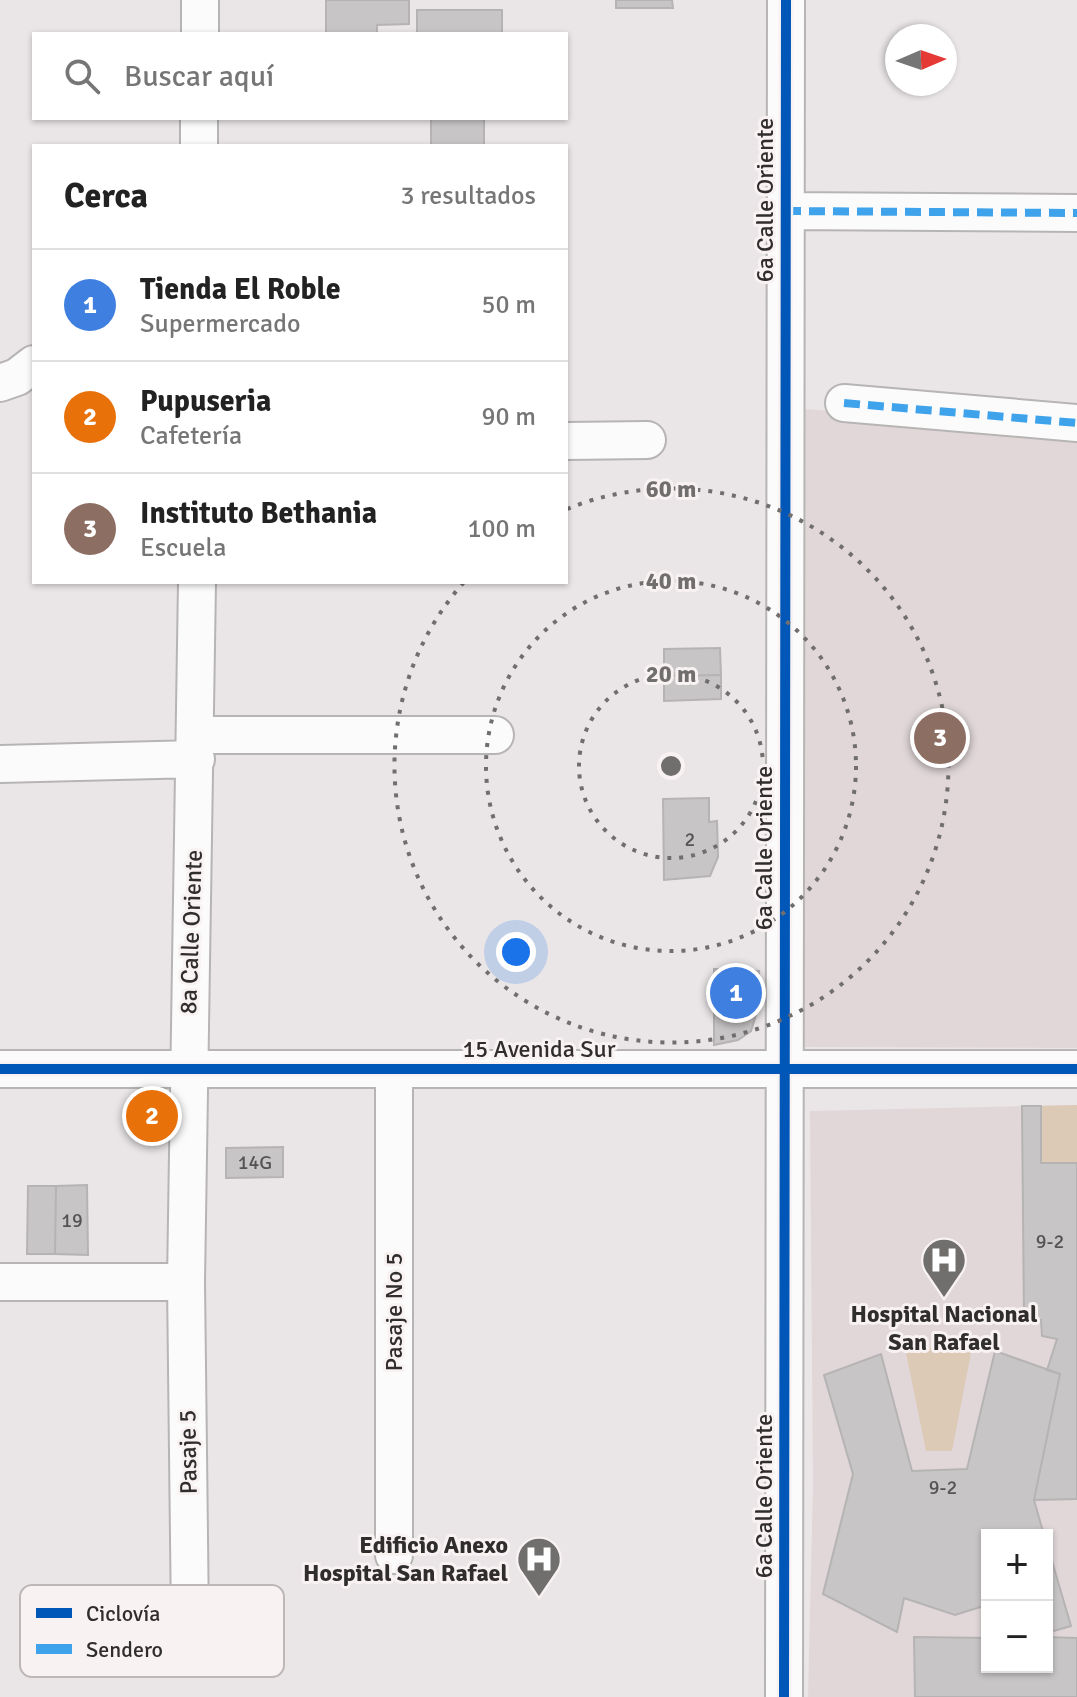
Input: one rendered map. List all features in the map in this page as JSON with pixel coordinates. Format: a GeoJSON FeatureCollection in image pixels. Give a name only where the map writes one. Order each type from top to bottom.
{"type":"FeatureCollection","features":[{"type":"Feature","properties":{"kind":"street"},"geometry":{"type":"LineString","coordinates":[[200,0],[200,32]]}},
{"type":"Feature","properties":{"kind":"street","name":"6a Calle Oriente"},"geometry":{"type":"LineString","coordinates":[[784,1697],[786,0]]}},
{"type":"Feature","properties":{"kind":"street"},"geometry":{"type":"LineString","coordinates":[[199,120],[199,144]]}},
{"type":"Feature","properties":{"kind":"street"},"geometry":{"type":"LineString","coordinates":[[785,211],[1077,213]]}},
{"type":"Feature","properties":{"kind":"street"},"geometry":{"type":"LineString","coordinates":[[0,383],[17,377],[32,366]]}},
{"type":"Feature","properties":{"kind":"street"},"geometry":{"type":"LineString","coordinates":[[844,403],[1077,423]]}},
{"type":"Feature","properties":{"kind":"street"},"geometry":{"type":"LineString","coordinates":[[568,441],[647,440]]}},
{"type":"Feature","properties":{"kind":"street","name":"8a Calle Oriente"},"geometry":{"type":"LineString","coordinates":[[186,1282],[197,584]]}},
{"type":"Feature","properties":{"kind":"street"},"geometry":{"type":"LineString","coordinates":[[0,764],[196,747],[495,735]]}},
{"type":"Feature","properties":{"kind":"street","name":"15 Avenida Sur"},"geometry":{"type":"LineString","coordinates":[[0,1069],[1077,1069]]}},
{"type":"Feature","properties":{"kind":"street","name":"Pasaje No 5"},"geometry":{"type":"LineString","coordinates":[[394,1069],[394,1555]]}},
{"type":"Feature","properties":{"kind":"street"},"geometry":{"type":"LineString","coordinates":[[0,1282],[186,1282]]}},
{"type":"Feature","properties":{"kind":"street","name":"Pasaje 5"},"geometry":{"type":"LineString","coordinates":[[186,1282],[190,1585]]}},
{"type":"Feature","properties":{"kind":"shaded area"},"geometry":{"type":"Polygon","coordinates":[[[804,409],[1077,429],[1077,1048],[801,1047],[804,409]]]}},
{"type":"Feature","properties":{"kind":"shaded area","name":"Hospital Nacional San Rafael"},"geometry":{"type":"Polygon","coordinates":[[[1077,1105],[1077,1697],[808,1697],[813,1487],[810,1111],[1077,1105]]]}},
{"type":"Feature","properties":{"kind":"shaded area"},"geometry":{"type":"Polygon","coordinates":[[[1077,1105],[1077,1163],[1041,1163],[1041,1106],[1077,1105]]]}},
{"type":"Feature","properties":{"kind":"shaded area"},"geometry":{"type":"Polygon","coordinates":[[[905,1348],[972,1348],[952,1451],[926,1451],[905,1348]]]}},
{"type":"Feature","properties":{"kind":"building"},"geometry":{"type":"Polygon","coordinates":[[[326,0],[409,0],[409,24],[377,25],[377,32],[326,32],[326,0]]]}},
{"type":"Feature","properties":{"kind":"building"},"geometry":{"type":"Polygon","coordinates":[[[616,0],[672,0],[673,8],[616,8],[616,0]]]}},
{"type":"Feature","properties":{"kind":"building"},"geometry":{"type":"Polygon","coordinates":[[[417,10],[502,10],[502,32],[417,32],[417,10]]]}},
{"type":"Feature","properties":{"kind":"building"},"geometry":{"type":"Polygon","coordinates":[[[431,120],[484,120],[484,144],[431,144],[431,120]]]}},
{"type":"Feature","properties":{"kind":"building"},"geometry":{"type":"Polygon","coordinates":[[[720,648],[721,675],[664,676],[664,649],[720,648]]]}},
{"type":"Feature","properties":{"kind":"building"},"geometry":{"type":"Polygon","coordinates":[[[721,675],[721,699],[664,701],[664,676],[721,675]]]}},
{"type":"Feature","properties":{"kind":"building"},"geometry":{"type":"Polygon","coordinates":[[[709,798],[709,822],[717,821],[718,857],[710,876],[664,880],[663,799],[709,798]]]}},
{"type":"Feature","properties":{"kind":"building"},"geometry":{"type":"Polygon","coordinates":[[[714,969],[759,971],[756,1015],[751,1031],[738,1040],[714,1045],[714,969]]]}},
{"type":"Feature","properties":{"kind":"building"},"geometry":{"type":"Polygon","coordinates":[[[161,1106],[161,1126],[142,1126],[142,1107],[161,1106]]]}},
{"type":"Feature","properties":{"kind":"building","name":"Hospital Nacional San Rafael"},"geometry":{"type":"Polygon","coordinates":[[[1022,1106],[1041,1106],[1041,1163],[1077,1163],[1077,1499],[1034,1500],[1060,1374],[1047,1370],[1057,1339],[1042,1336],[1041,1320],[1024,1320],[1022,1106]]]}},
{"type":"Feature","properties":{"kind":"building"},"geometry":{"type":"Polygon","coordinates":[[[283,1147],[283,1177],[226,1178],[226,1148],[283,1147]]]}},
{"type":"Feature","properties":{"kind":"building"},"geometry":{"type":"Polygon","coordinates":[[[87,1185],[88,1255],[55,1254],[56,1186],[87,1185]]]}},
{"type":"Feature","properties":{"kind":"building"},"geometry":{"type":"Polygon","coordinates":[[[28,1186],[56,1186],[55,1254],[27,1254],[28,1186]]]}},
{"type":"Feature","properties":{"kind":"building","name":"Hospital Nacional San Rafael"},"geometry":{"type":"Polygon","coordinates":[[[995,1351],[1060,1374],[1034,1500],[1042,1529],[981,1529],[981,1607],[955,1615],[904,1598],[897,1632],[823,1594],[853,1474],[824,1375],[881,1354],[912,1471],[967,1469],[995,1351]]]}},
{"type":"Feature","properties":{"kind":"building"},"geometry":{"type":"Polygon","coordinates":[[[1053,1564],[1071,1626],[1053,1631],[1053,1564]]]}},
{"type":"Feature","properties":{"kind":"building"},"geometry":{"type":"Polygon","coordinates":[[[914,1637],[981,1638],[981,1673],[1053,1673],[1053,1637],[1077,1638],[1077,1697],[915,1697],[914,1637]]]}},
{"type":"Feature","properties":{"kind":"marked path"},"geometry":{"type":"LineString","coordinates":[[785,211],[1077,213]]}},
{"type":"Feature","properties":{"kind":"marked path"},"geometry":{"type":"LineString","coordinates":[[844,403],[1077,423]]}},
{"type":"Feature","properties":{"kind":"cycle path"},"geometry":{"type":"LineString","coordinates":[[784,1697],[786,0]]}},
{"type":"Feature","properties":{"kind":"cycle path"},"geometry":{"type":"LineString","coordinates":[[0,1069],[1077,1069]]}},
{"type":"Feature","properties":{"kind":"place","name":"Instituto Bethania"},"geometry":{"type":"Point","coordinates":[940,738]}},
{"type":"Feature","properties":{"kind":"place","name":"Tienda El Roble"},"geometry":{"type":"Point","coordinates":[736,993]}},
{"type":"Feature","properties":{"kind":"place","name":"Pupuseria"},"geometry":{"type":"Point","coordinates":[152,1116]}},
{"type":"Feature","properties":{"kind":"place","name":"Hospital Nacional San Rafael"},"geometry":{"type":"Point","coordinates":[944,1299]}},
{"type":"Feature","properties":{"kind":"place","name":"Edificio Anexo Hospital San Rafael"},"geometry":{"type":"Point","coordinates":[539,1598]}}]}
